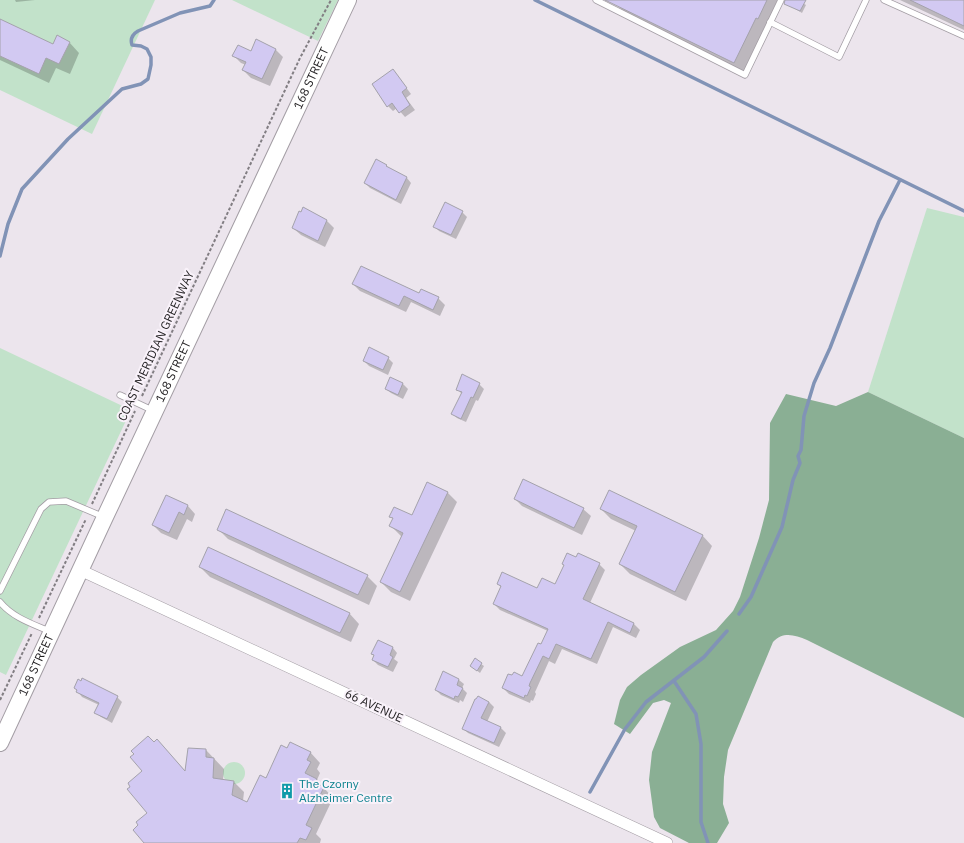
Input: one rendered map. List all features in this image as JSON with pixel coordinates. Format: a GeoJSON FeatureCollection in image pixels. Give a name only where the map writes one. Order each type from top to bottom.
{"type":"FeatureCollection","features":[{"type":"Feature","properties":{"kind":"main road","name":"168 STREET"},"geometry":{"type":"LineString","coordinates":[[0,743],[104,517],[348,0]]}},
{"type":"Feature","properties":{"kind":"street","name":"66 AVENUE"},"geometry":{"type":"LineString","coordinates":[[80,570],[667,843]]}},
{"type":"Feature","properties":{"kind":"lane"},"geometry":{"type":"LineString","coordinates":[[596,0],[745,75],[781,0]]}},
{"type":"Feature","properties":{"kind":"lane"},"geometry":{"type":"LineString","coordinates":[[770,22],[839,57],[866,0]]}},
{"type":"Feature","properties":{"kind":"lane"},"geometry":{"type":"LineString","coordinates":[[884,0],[964,36]]}},
{"type":"Feature","properties":{"kind":"lane"},"geometry":{"type":"LineString","coordinates":[[120,395],[155,411]]}},
{"type":"Feature","properties":{"kind":"lane"},"geometry":{"type":"LineString","coordinates":[[0,591],[41,509],[49,502],[66,501],[104,517]]}},
{"type":"Feature","properties":{"kind":"lane"},"geometry":{"type":"LineString","coordinates":[[0,602],[6,610],[19,618],[52,632]]}},
{"type":"Feature","properties":{"kind":"path","name":"COAST MERIDIAN GREENWAY"},"geometry":{"type":"LineString","coordinates":[[0,700],[300,58],[331,0]]}},
{"type":"Feature","properties":{"kind":"green space"},"geometry":{"type":"Polygon","coordinates":[[[0,0],[155,0],[92,134],[0,90],[0,0]]]}},
{"type":"Feature","properties":{"kind":"green space"},"geometry":{"type":"Polygon","coordinates":[[[232,0],[338,0],[318,41],[232,0]]]}},
{"type":"Feature","properties":{"kind":"green space"},"geometry":{"type":"Polygon","coordinates":[[[927,208],[964,217],[964,438],[868,392],[927,208]]]}},
{"type":"Feature","properties":{"kind":"green space"},"geometry":{"type":"Polygon","coordinates":[[[0,348],[131,410],[6,675],[0,672],[0,348]]]}},
{"type":"Feature","properties":{"kind":"green space"},"geometry":{"type":"Polygon","coordinates":[[[868,392],[964,438],[964,718],[807,640],[789,635],[781,636],[773,642],[728,750],[724,777],[723,804],[729,823],[717,843],[689,843],[660,828],[654,817],[649,780],[652,752],[671,703],[664,700],[653,703],[630,734],[614,724],[620,700],[627,687],[641,675],[680,647],[716,630],[733,611],[740,597],[759,538],[769,500],[770,423],[786,394],[836,406],[868,392]]]}},
{"type":"Feature","properties":{"kind":"green space"},"geometry":{"type":"Polygon","coordinates":[[[234,762],[242,765],[245,773],[242,781],[234,784],[226,781],[223,773],[226,765],[234,762]]]}},
{"type":"Feature","properties":{"kind":"building"},"geometry":{"type":"Polygon","coordinates":[[[605,0],[767,0],[758,19],[756,18],[734,63],[605,0]]]}},
{"type":"Feature","properties":{"kind":"building"},"geometry":{"type":"Polygon","coordinates":[[[785,0],[806,0],[800,11],[784,4],[785,0]]]}},
{"type":"Feature","properties":{"kind":"building"},"geometry":{"type":"Polygon","coordinates":[[[910,0],[964,0],[964,26],[910,0]]]}},
{"type":"Feature","properties":{"kind":"building"},"geometry":{"type":"Polygon","coordinates":[[[0,19],[53,44],[57,35],[70,42],[59,64],[46,58],[39,74],[0,56],[0,19]]]}},
{"type":"Feature","properties":{"kind":"building"},"geometry":{"type":"Polygon","coordinates":[[[256,39],[276,49],[262,79],[242,70],[246,62],[232,56],[238,45],[251,51],[256,39]]]}},
{"type":"Feature","properties":{"kind":"building"},"geometry":{"type":"Polygon","coordinates":[[[393,69],[407,88],[402,92],[410,105],[399,113],[392,103],[387,107],[372,84],[393,69]]]}},
{"type":"Feature","properties":{"kind":"building"},"geometry":{"type":"Polygon","coordinates":[[[376,159],[407,177],[396,200],[364,183],[376,159]]]}},
{"type":"Feature","properties":{"kind":"building"},"geometry":{"type":"Polygon","coordinates":[[[445,202],[463,211],[451,235],[433,227],[445,202]]]}},
{"type":"Feature","properties":{"kind":"building"},"geometry":{"type":"Polygon","coordinates":[[[303,207],[327,220],[318,241],[292,228],[299,211],[301,212],[303,207]]]}},
{"type":"Feature","properties":{"kind":"building"},"geometry":{"type":"Polygon","coordinates":[[[361,266],[419,293],[421,289],[439,297],[433,310],[404,296],[399,306],[352,284],[361,266]]]}},
{"type":"Feature","properties":{"kind":"building"},"geometry":{"type":"Polygon","coordinates":[[[369,347],[389,357],[383,370],[363,361],[369,347]]]}},
{"type":"Feature","properties":{"kind":"building"},"geometry":{"type":"Polygon","coordinates":[[[462,374],[480,383],[473,398],[471,397],[461,419],[451,414],[462,392],[456,390],[462,374]]]}},
{"type":"Feature","properties":{"kind":"building"},"geometry":{"type":"Polygon","coordinates":[[[390,377],[403,383],[398,395],[385,389],[390,377]]]}},
{"type":"Feature","properties":{"kind":"building"},"geometry":{"type":"Polygon","coordinates":[[[523,479],[584,508],[574,528],[514,499],[523,479]]]}},
{"type":"Feature","properties":{"kind":"building"},"geometry":{"type":"Polygon","coordinates":[[[427,482],[448,492],[400,592],[380,582],[403,533],[389,526],[393,518],[389,517],[394,507],[412,515],[427,482]]]}},
{"type":"Feature","properties":{"kind":"building"},"geometry":{"type":"Polygon","coordinates":[[[609,490],[703,535],[675,592],[619,564],[637,526],[600,509],[609,490]]]}},
{"type":"Feature","properties":{"kind":"building"},"geometry":{"type":"Polygon","coordinates":[[[166,495],[188,505],[184,515],[179,512],[169,533],[152,525],[166,495]]]}},
{"type":"Feature","properties":{"kind":"building"},"geometry":{"type":"Polygon","coordinates":[[[226,509],[368,575],[358,595],[217,530],[226,509]]]}},
{"type":"Feature","properties":{"kind":"building"},"geometry":{"type":"Polygon","coordinates":[[[208,547],[350,613],[340,633],[199,567],[208,547]]]}},
{"type":"Feature","properties":{"kind":"building"},"geometry":{"type":"Polygon","coordinates":[[[567,553],[576,557],[578,553],[600,563],[583,599],[634,623],[630,633],[608,622],[591,659],[556,644],[549,659],[543,656],[530,683],[529,686],[531,687],[527,696],[525,695],[524,698],[502,688],[508,674],[512,675],[514,672],[522,676],[538,643],[541,644],[548,629],[493,604],[501,586],[497,584],[502,572],[537,588],[542,578],[555,584],[564,565],[562,564],[567,553]]]}},
{"type":"Feature","properties":{"kind":"building"},"geometry":{"type":"Polygon","coordinates":[[[378,640],[393,647],[390,655],[393,657],[388,667],[372,660],[374,655],[371,654],[378,640]]]}},
{"type":"Feature","properties":{"kind":"building"},"geometry":{"type":"Polygon","coordinates":[[[475,658],[482,663],[477,671],[470,666],[475,658]]]}},
{"type":"Feature","properties":{"kind":"building"},"geometry":{"type":"Polygon","coordinates":[[[443,671],[459,679],[457,685],[463,688],[458,697],[455,696],[454,699],[435,690],[443,671]]]}},
{"type":"Feature","properties":{"kind":"building"},"geometry":{"type":"Polygon","coordinates":[[[82,678],[118,696],[107,719],[94,713],[99,703],[76,692],[77,690],[74,688],[78,679],[81,681],[82,678]]]}},
{"type":"Feature","properties":{"kind":"building"},"geometry":{"type":"Polygon","coordinates":[[[478,696],[489,702],[481,718],[501,727],[494,743],[462,729],[475,699],[478,696]]]}},
{"type":"Feature","properties":{"kind":"building","name":"The Czorny Alzheimer Centre"},"geometry":{"type":"Polygon","coordinates":[[[148,736],[154,742],[157,739],[185,771],[188,748],[206,749],[206,757],[214,758],[213,778],[234,781],[232,795],[247,802],[260,775],[266,778],[281,745],[287,748],[290,742],[311,752],[307,760],[311,762],[305,773],[317,779],[315,783],[324,787],[306,825],[312,828],[306,840],[300,838],[297,843],[144,843],[133,830],[138,825],[136,822],[147,813],[127,789],[130,787],[128,783],[142,771],[130,757],[134,754],[131,751],[148,736]]]}},
{"type":"Feature","properties":{"kind":"waterway"},"geometry":{"type":"LineString","coordinates":[[0,256],[8,224],[22,189],[68,139],[122,89],[141,84],[148,79],[151,57],[147,49],[141,46],[132,45],[132,37],[138,31],[180,13],[210,6],[214,0]]}},
{"type":"Feature","properties":{"kind":"waterway"},"geometry":{"type":"LineString","coordinates":[[535,0],[964,211]]}},
{"type":"Feature","properties":{"kind":"waterway"},"geometry":{"type":"LineString","coordinates":[[739,614],[751,597],[782,527],[793,480],[800,463],[798,456],[801,450],[804,416],[814,383],[830,348],[879,221],[900,180]]}},
{"type":"Feature","properties":{"kind":"waterway"},"geometry":{"type":"LineString","coordinates":[[590,792],[625,729],[646,702],[704,657],[727,631]]}},
{"type":"Feature","properties":{"kind":"waterway"},"geometry":{"type":"LineString","coordinates":[[674,681],[696,714],[701,744],[701,822],[708,843]]}},
{"type":"Feature","properties":{"kind":"place","name":"The Czorny Alzheimer Centre"},"geometry":{"type":"Point","coordinates":[287,791]}}]}
